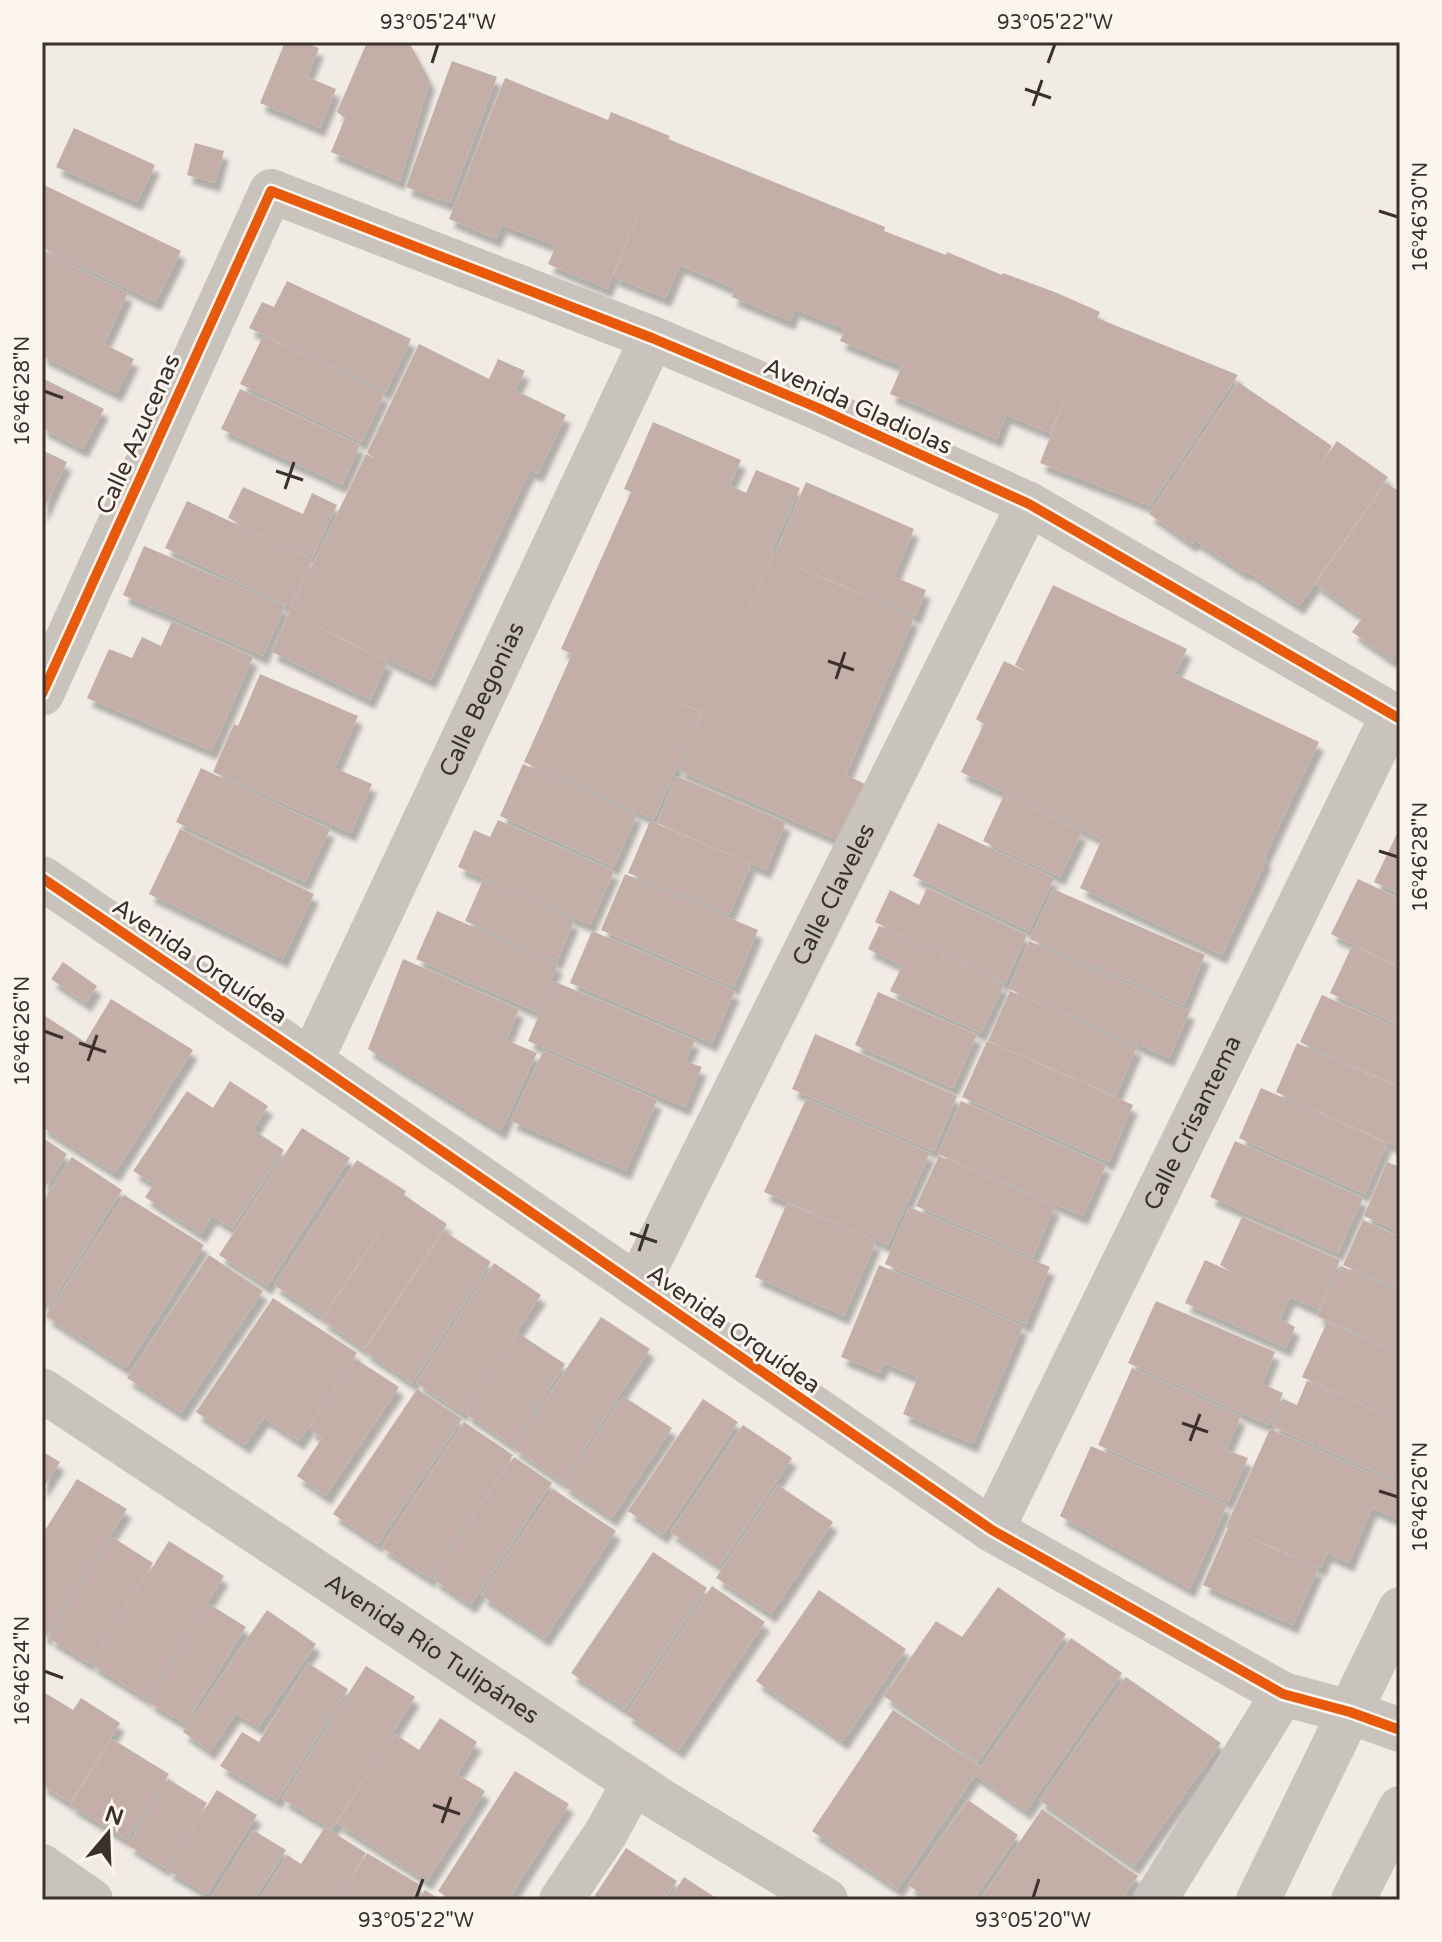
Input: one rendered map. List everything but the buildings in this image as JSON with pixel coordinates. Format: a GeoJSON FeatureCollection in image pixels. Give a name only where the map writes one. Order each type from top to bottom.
{"type":"FeatureCollection","features":[{"type":"Feature","properties":{"kind":"street","name":"Avenida Gladiolas"},"geometry":{"type":"LineString","coordinates":[[271,191],[652,338],[818,408],[1029,504],[1396,717]]}},
{"type":"Feature","properties":{"kind":"street","name":"Calle Azucenas"},"geometry":{"type":"LineString","coordinates":[[42,694],[271,191]]}},
{"type":"Feature","properties":{"kind":"street","name":"Calle Begonias"},"geometry":{"type":"LineString","coordinates":[[311,1061],[652,338]]}},
{"type":"Feature","properties":{"kind":"street","name":"Calle Claveles"},"geometry":{"type":"LineString","coordinates":[[637,1286],[1029,504]]}},
{"type":"Feature","properties":{"kind":"street","name":"Calle Crisantema"},"geometry":{"type":"LineString","coordinates":[[992,1530],[1396,717]]}},
{"type":"Feature","properties":{"kind":"street","name":"Avenida Orquídea"},"geometry":{"type":"LineString","coordinates":[[42,878],[992,1530],[1283,1694],[1350,1712],[1400,1730]]}},
{"type":"Feature","properties":{"kind":"street","name":"Avenida Río Tulipánes"},"geometry":{"type":"LineString","coordinates":[[42,1390],[662,1801],[826,1900]]}},
{"type":"Feature","properties":{"kind":"street"},"geometry":{"type":"LineString","coordinates":[[1258,1900],[1400,1609]]}},
{"type":"Feature","properties":{"kind":"street"},"geometry":{"type":"LineString","coordinates":[[1155,1900],[1283,1694]]}},
{"type":"Feature","properties":{"kind":"street"},"geometry":{"type":"LineString","coordinates":[[561,1900],[606,1833],[634,1782]]}},
{"type":"Feature","properties":{"kind":"street"},"geometry":{"type":"LineString","coordinates":[[1353,1900],[1400,1808]]}},
{"type":"Feature","properties":{"kind":"street"},"geometry":{"type":"LineString","coordinates":[[42,1866],[91,1900]]}},
{"type":"Feature","properties":{"kind":"cycle path"},"geometry":{"type":"LineString","coordinates":[[42,694],[271,191],[652,338],[818,408],[1029,504],[1400,719]]}},
{"type":"Feature","properties":{"kind":"cycle path"},"geometry":{"type":"LineString","coordinates":[[42,878],[992,1530],[1283,1694],[1350,1712],[1400,1730]]}}]}
